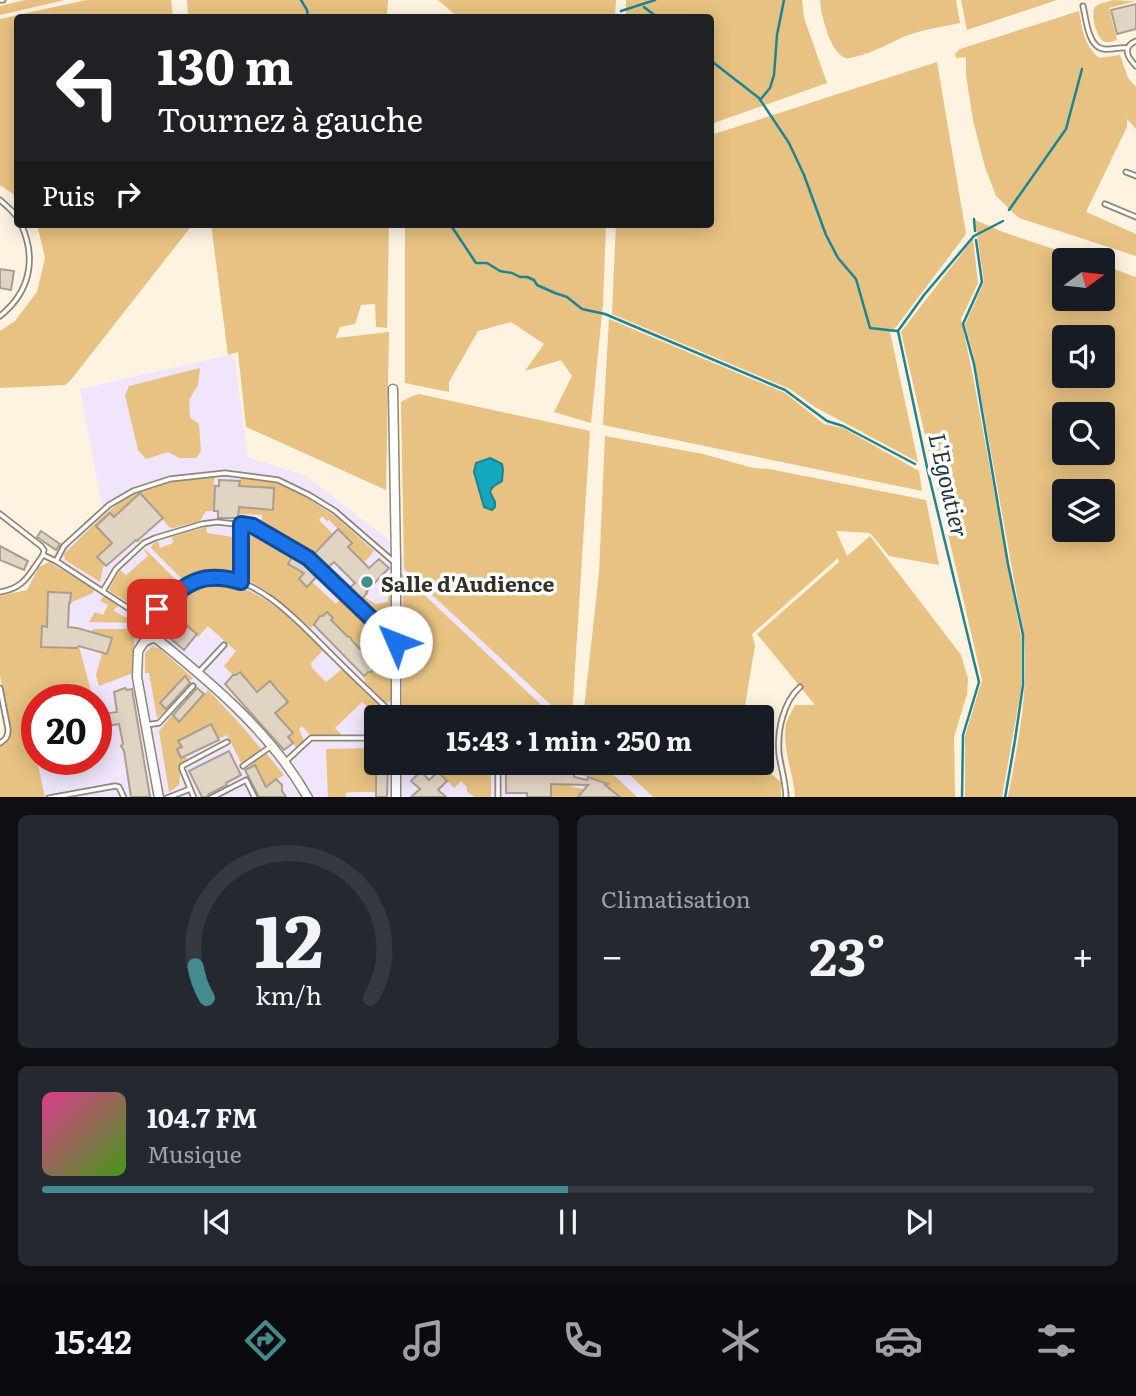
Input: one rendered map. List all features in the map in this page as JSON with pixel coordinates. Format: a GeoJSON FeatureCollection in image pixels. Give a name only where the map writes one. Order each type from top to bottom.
{"type":"FeatureCollection","features":[{"type":"Feature","properties":{"kind":"street"},"geometry":{"type":"LineString","coordinates":[[393,389],[396,705]]}},
{"type":"Feature","properties":{"kind":"street"},"geometry":{"type":"LineString","coordinates":[[159,797],[138,677],[137,658],[141,646],[149,638],[157,639],[216,687],[272,746],[296,776],[308,797]]}},
{"type":"Feature","properties":{"kind":"street"},"geometry":{"type":"LineString","coordinates":[[396,775],[396,797]]}},
{"type":"Feature","properties":{"kind":"lane"},"geometry":{"type":"LineString","coordinates":[[1083,6],[1096,46],[1103,49],[1127,48]]}},
{"type":"Feature","properties":{"kind":"lane"},"geometry":{"type":"LineString","coordinates":[[1136,41],[1127,48],[1127,54],[1136,66]]}},
{"type":"Feature","properties":{"kind":"lane"},"geometry":{"type":"LineString","coordinates":[[1126,172],[1136,176]]}},
{"type":"Feature","properties":{"kind":"lane"},"geometry":{"type":"LineString","coordinates":[[0,200],[14,213]]}},
{"type":"Feature","properties":{"kind":"lane"},"geometry":{"type":"LineString","coordinates":[[1105,204],[1136,217]]}},
{"type":"Feature","properties":{"kind":"lane"},"geometry":{"type":"LineString","coordinates":[[0,316],[15,301],[27,279],[30,252],[23,228]]}},
{"type":"Feature","properties":{"kind":"lane"},"geometry":{"type":"LineString","coordinates":[[56,561],[64,546],[109,505],[133,491],[170,478],[226,472],[278,480],[309,495],[335,511],[396,564]]}},
{"type":"Feature","properties":{"kind":"lane"},"geometry":{"type":"LineString","coordinates":[[0,514],[44,550],[17,588],[0,592]]}},
{"type":"Feature","properties":{"kind":"lane"},"geometry":{"type":"LineString","coordinates":[[103,591],[116,569],[144,543],[155,538],[217,522],[253,526],[308,558],[396,642]]}},
{"type":"Feature","properties":{"kind":"lane"},"geometry":{"type":"LineString","coordinates":[[241,524],[241,582]]}},
{"type":"Feature","properties":{"kind":"lane"},"geometry":{"type":"LineString","coordinates":[[43,555],[148,621]]}},
{"type":"Feature","properties":{"kind":"lane"},"geometry":{"type":"LineString","coordinates":[[149,638],[148,621],[166,601],[185,586],[214,577],[241,582],[268,597],[301,625],[384,705]]}},
{"type":"Feature","properties":{"kind":"lane"},"geometry":{"type":"LineString","coordinates":[[198,673],[224,645]]}},
{"type":"Feature","properties":{"kind":"lane"},"geometry":{"type":"LineString","coordinates":[[146,725],[159,723],[193,687]]}},
{"type":"Feature","properties":{"kind":"lane"},"geometry":{"type":"LineString","coordinates":[[786,797],[779,754],[781,722],[792,694],[800,687]]}},
{"type":"Feature","properties":{"kind":"lane"},"geometry":{"type":"LineString","coordinates":[[0,688],[8,729],[8,735],[0,743]]}},
{"type":"Feature","properties":{"kind":"lane"},"geometry":{"type":"LineString","coordinates":[[285,762],[311,738],[364,738]]}},
{"type":"Feature","properties":{"kind":"lane"},"geometry":{"type":"LineString","coordinates":[[194,797],[182,766],[228,742]]}},
{"type":"Feature","properties":{"kind":"lane"},"geometry":{"type":"LineString","coordinates":[[243,766],[272,746]]}},
{"type":"Feature","properties":{"kind":"lane"},"geometry":{"type":"LineString","coordinates":[[498,775],[498,797]]}},
{"type":"Feature","properties":{"kind":"lane"},"geometry":{"type":"LineString","coordinates":[[212,797],[246,780],[255,797]]}},
{"type":"Feature","properties":{"kind":"lane"},"geometry":{"type":"LineString","coordinates":[[49,797],[114,786],[119,787],[124,797]]}},
{"type":"Feature","properties":{"kind":"lane"},"geometry":{"type":"LineString","coordinates":[[167,797],[190,789]]}},
{"type":"Feature","properties":{"kind":"shaded area"},"geometry":{"type":"Polygon","coordinates":[[[25,0],[65,0],[0,15],[0,6],[25,0]]]}},
{"type":"Feature","properties":{"kind":"shaded area"},"geometry":{"type":"Polygon","coordinates":[[[86,0],[171,0],[173,14],[23,14],[86,0]]]}},
{"type":"Feature","properties":{"kind":"shaded area"},"geometry":{"type":"Polygon","coordinates":[[[187,0],[388,0],[387,14],[188,14],[187,0]]]}},
{"type":"Feature","properties":{"kind":"shaded area"},"geometry":{"type":"Polygon","coordinates":[[[438,0],[616,0],[615,14],[454,14],[438,0]]]}},
{"type":"Feature","properties":{"kind":"shaded area"},"geometry":{"type":"Polygon","coordinates":[[[626,0],[802,0],[804,18],[827,83],[714,123],[714,14],[626,14],[626,0]]]}},
{"type":"Feature","properties":{"kind":"shaded area"},"geometry":{"type":"Polygon","coordinates":[[[820,0],[956,0],[960,23],[911,34],[869,52],[846,58],[840,55],[831,42],[820,0]]]}},
{"type":"Feature","properties":{"kind":"shaded area"},"geometry":{"type":"Polygon","coordinates":[[[961,0],[1057,0],[967,30],[961,0]]]}},
{"type":"Feature","properties":{"kind":"shaded area"},"geometry":{"type":"Polygon","coordinates":[[[1113,0],[1136,1],[1109,8],[1117,40],[1105,42],[1097,31],[1093,14],[1096,6],[1113,0]]]}},
{"type":"Feature","properties":{"kind":"shaded area"},"geometry":{"type":"Polygon","coordinates":[[[1079,11],[1084,36],[1099,58],[1120,55],[1128,78],[1136,87],[1136,129],[1127,119],[1127,127],[1086,212],[1136,234],[1136,256],[1019,218],[996,196],[985,167],[973,120],[966,57],[956,58],[955,54],[960,49],[1079,11]]]}},
{"type":"Feature","properties":{"kind":"shaded area"},"geometry":{"type":"Polygon","coordinates":[[[14,16],[14,195],[0,185],[0,19],[14,16]]]}},
{"type":"Feature","properties":{"kind":"shaded area"},"geometry":{"type":"Polygon","coordinates":[[[937,62],[966,234],[890,332],[918,462],[815,407],[790,389],[612,314],[616,228],[714,228],[714,134],[937,62]]]}},
{"type":"Feature","properties":{"kind":"shaded area"},"geometry":{"type":"Polygon","coordinates":[[[975,220],[1052,249],[1052,312],[1115,312],[1115,269],[1136,277],[1136,797],[1008,797],[1022,717],[1024,635],[974,358],[965,325],[984,282],[975,220]]]}},
{"type":"Feature","properties":{"kind":"shaded area"},"geometry":{"type":"Polygon","coordinates":[[[38,228],[190,228],[70,381],[65,385],[0,388],[0,331],[15,321],[37,292],[45,258],[38,228]]]}},
{"type":"Feature","properties":{"kind":"shaded area"},"geometry":{"type":"Polygon","coordinates":[[[212,228],[389,228],[387,328],[376,327],[375,304],[361,305],[355,324],[340,327],[336,338],[389,332],[386,490],[246,427],[238,352],[228,355],[212,228]]]}},
{"type":"Feature","properties":{"kind":"shaded area"},"geometry":{"type":"Polygon","coordinates":[[[405,228],[606,228],[603,304],[591,423],[554,412],[572,376],[561,360],[525,371],[544,344],[511,322],[478,331],[449,382],[449,392],[405,383],[405,228]]]}},
{"type":"Feature","properties":{"kind":"shaded area"},"geometry":{"type":"Polygon","coordinates":[[[973,239],[978,283],[961,319],[1021,636],[1021,690],[1002,797],[965,797],[965,736],[982,680],[901,332],[973,239]]]}},
{"type":"Feature","properties":{"kind":"shaded area"},"geometry":{"type":"Polygon","coordinates":[[[609,319],[785,393],[824,424],[843,428],[919,471],[922,491],[603,425],[609,319]]]}},
{"type":"Feature","properties":{"kind":"shaded area"},"geometry":{"type":"Polygon","coordinates":[[[234,354],[248,457],[306,476],[384,536],[558,705],[364,705],[364,775],[630,775],[653,797],[33,797],[29,775],[112,775],[112,684],[21,684],[21,724],[0,596],[27,590],[39,567],[49,562],[63,541],[102,507],[80,389],[234,354]]]}},
{"type":"Feature","properties":{"kind":"shaded area"},"geometry":{"type":"Polygon","coordinates":[[[200,368],[198,385],[189,400],[190,418],[199,424],[201,451],[196,458],[179,458],[168,452],[146,459],[138,450],[125,395],[129,386],[200,368]]]}},
{"type":"Feature","properties":{"kind":"shaded area"},"geometry":{"type":"Polygon","coordinates":[[[419,394],[590,431],[573,705],[551,705],[404,569],[401,402],[419,394]]]}},
{"type":"Feature","properties":{"kind":"shaded area"},"geometry":{"type":"Polygon","coordinates":[[[605,436],[703,454],[753,468],[926,500],[939,565],[889,556],[870,533],[836,531],[847,556],[870,536],[961,655],[968,679],[967,694],[954,737],[955,797],[795,797],[786,743],[786,725],[795,705],[815,705],[757,634],[839,562],[838,558],[752,634],[755,646],[745,705],[584,705],[599,573],[605,436]]]}},
{"type":"Feature","properties":{"kind":"shaded area"},"geometry":{"type":"Polygon","coordinates":[[[214,477],[214,511],[206,511],[200,521],[169,527],[140,493],[114,517],[110,513],[96,526],[114,546],[109,546],[97,557],[104,564],[100,582],[65,560],[64,554],[129,496],[167,483],[214,477]]]}},
{"type":"Feature","properties":{"kind":"shaded area"},"geometry":{"type":"Polygon","coordinates":[[[241,478],[276,483],[307,498],[336,517],[374,551],[364,563],[348,547],[352,543],[322,516],[319,520],[333,534],[312,556],[308,555],[261,526],[262,515],[239,514],[239,507],[273,509],[274,488],[239,486],[241,478]]]}},
{"type":"Feature","properties":{"kind":"shaded area"},"geometry":{"type":"Polygon","coordinates":[[[206,527],[207,533],[238,538],[237,571],[233,575],[207,575],[183,580],[151,548],[158,541],[160,548],[173,543],[172,537],[206,527]]]}},
{"type":"Feature","properties":{"kind":"shaded area"},"geometry":{"type":"Polygon","coordinates":[[[246,533],[279,551],[284,550],[310,567],[299,579],[307,587],[312,582],[336,604],[344,595],[392,645],[392,662],[387,663],[375,652],[369,658],[331,620],[333,618],[327,612],[320,616],[311,628],[264,589],[248,580],[245,576],[246,533]]]}},
{"type":"Feature","properties":{"kind":"shaded area"},"geometry":{"type":"Polygon","coordinates":[[[145,549],[177,581],[177,586],[149,613],[109,589],[120,570],[126,575],[148,556],[145,549]]]}},
{"type":"Feature","properties":{"kind":"shaded area"},"geometry":{"type":"Polygon","coordinates":[[[49,562],[94,589],[93,593],[70,603],[70,593],[48,592],[47,627],[42,627],[41,646],[79,647],[89,684],[21,684],[21,775],[40,775],[45,797],[0,797],[0,746],[8,738],[10,728],[0,676],[0,596],[27,590],[39,567],[49,562]]]}},
{"type":"Feature","properties":{"kind":"shaded area"},"geometry":{"type":"Polygon","coordinates":[[[401,573],[541,705],[402,705],[401,573]]]}},
{"type":"Feature","properties":{"kind":"shaded area"},"geometry":{"type":"Polygon","coordinates":[[[227,584],[260,596],[323,650],[311,663],[312,668],[326,682],[342,669],[378,705],[365,705],[362,702],[335,728],[341,734],[339,736],[310,735],[302,726],[299,729],[304,741],[296,747],[288,737],[293,733],[272,709],[281,708],[288,702],[280,690],[270,681],[263,687],[260,695],[240,672],[233,675],[224,666],[236,651],[208,626],[198,637],[167,610],[187,592],[198,587],[227,584]]]}},
{"type":"Feature","properties":{"kind":"shaded area"},"geometry":{"type":"Polygon","coordinates":[[[105,595],[120,605],[113,610],[126,618],[133,614],[138,618],[136,623],[89,622],[95,612],[103,615],[108,605],[100,601],[105,595]]]}},
{"type":"Feature","properties":{"kind":"shaded area"},"geometry":{"type":"Polygon","coordinates":[[[393,595],[393,627],[386,629],[359,603],[364,597],[376,604],[388,602],[388,596],[393,595]]]}},
{"type":"Feature","properties":{"kind":"shaded area"},"geometry":{"type":"Polygon","coordinates":[[[93,629],[135,629],[133,673],[98,684],[96,675],[102,653],[107,654],[112,638],[91,632],[93,629]]]}},
{"type":"Feature","properties":{"kind":"shaded area"},"geometry":{"type":"Polygon","coordinates":[[[152,647],[162,649],[193,678],[190,681],[184,676],[160,703],[167,710],[157,718],[149,673],[145,673],[145,653],[152,647]]]}},
{"type":"Feature","properties":{"kind":"shaded area"},"geometry":{"type":"Polygon","coordinates":[[[381,662],[393,673],[392,700],[389,702],[385,702],[365,682],[364,676],[381,662]]]}},
{"type":"Feature","properties":{"kind":"shaded area"},"geometry":{"type":"Polygon","coordinates":[[[208,690],[262,750],[241,763],[227,735],[218,739],[211,725],[179,740],[182,747],[177,750],[181,758],[186,756],[187,759],[181,765],[179,785],[169,792],[159,731],[172,715],[180,721],[208,690]]]}},
{"type":"Feature","properties":{"kind":"shaded area"},"geometry":{"type":"Polygon","coordinates":[[[364,748],[364,775],[376,775],[376,792],[353,792],[346,793],[346,797],[328,797],[326,749],[364,748]]]}},
{"type":"Feature","properties":{"kind":"shaded area"},"geometry":{"type":"Polygon","coordinates":[[[266,753],[284,775],[268,785],[278,797],[267,797],[263,789],[266,787],[255,765],[246,773],[252,764],[266,753]]]}},
{"type":"Feature","properties":{"kind":"shaded area"},"geometry":{"type":"Polygon","coordinates":[[[441,775],[491,775],[491,797],[475,797],[467,792],[467,787],[461,781],[454,788],[441,775]]]}},
{"type":"Feature","properties":{"kind":"shaded area"},"geometry":{"type":"Polygon","coordinates":[[[579,775],[614,775],[637,797],[619,797],[602,783],[579,775]]]}},
{"type":"Feature","properties":{"kind":"shaded area"},"geometry":{"type":"Polygon","coordinates":[[[630,775],[773,775],[781,782],[781,797],[653,797],[630,775]]]}},
{"type":"Feature","properties":{"kind":"shaded area"},"geometry":{"type":"Polygon","coordinates":[[[551,784],[571,784],[571,787],[584,789],[578,797],[551,797],[551,784]]]}},
{"type":"Feature","properties":{"kind":"water"},"geometry":{"type":"Polygon","coordinates":[[[490,458],[502,464],[503,470],[502,481],[493,486],[490,492],[495,502],[492,510],[484,507],[474,472],[476,463],[490,458]]]}},
{"type":"Feature","properties":{"kind":"building"},"geometry":{"type":"Polygon","coordinates":[[[1136,4],[1136,29],[1117,34],[1111,10],[1136,4]]]}},
{"type":"Feature","properties":{"kind":"building"},"geometry":{"type":"Polygon","coordinates":[[[0,269],[14,271],[11,290],[0,288],[0,269]]]}},
{"type":"Feature","properties":{"kind":"building"},"geometry":{"type":"Polygon","coordinates":[[[219,480],[240,481],[239,486],[274,488],[273,510],[239,507],[238,518],[218,518],[218,511],[214,511],[215,486],[219,486],[219,480]]]}},
{"type":"Feature","properties":{"kind":"building"},"geometry":{"type":"Polygon","coordinates":[[[140,493],[163,518],[106,566],[97,557],[112,543],[96,526],[110,513],[114,517],[140,493]]]}},
{"type":"Feature","properties":{"kind":"building"},"geometry":{"type":"Polygon","coordinates":[[[338,529],[352,543],[348,547],[369,568],[379,559],[389,568],[360,601],[348,589],[355,583],[334,562],[326,569],[312,556],[338,529]]]}},
{"type":"Feature","properties":{"kind":"building"},"geometry":{"type":"Polygon","coordinates":[[[41,531],[60,544],[56,550],[37,537],[41,531]]]}},
{"type":"Feature","properties":{"kind":"building"},"geometry":{"type":"Polygon","coordinates":[[[0,546],[28,561],[24,570],[0,560],[0,546]]]}},
{"type":"Feature","properties":{"kind":"building"},"geometry":{"type":"Polygon","coordinates":[[[292,557],[319,574],[307,587],[299,579],[304,573],[288,564],[292,557]]]}},
{"type":"Feature","properties":{"kind":"building"},"geometry":{"type":"Polygon","coordinates":[[[48,592],[71,593],[68,627],[112,638],[107,654],[79,646],[41,647],[42,626],[47,627],[48,592]]]}},
{"type":"Feature","properties":{"kind":"building"},"geometry":{"type":"Polygon","coordinates":[[[167,610],[197,634],[184,650],[155,625],[167,610]]]}},
{"type":"Feature","properties":{"kind":"building"},"geometry":{"type":"Polygon","coordinates":[[[327,612],[333,618],[331,620],[369,658],[371,656],[378,663],[371,672],[364,676],[314,625],[320,616],[327,612]]]}},
{"type":"Feature","properties":{"kind":"building"},"geometry":{"type":"Polygon","coordinates":[[[240,672],[257,692],[270,681],[288,702],[275,713],[293,733],[288,737],[293,743],[284,750],[225,684],[240,672]]]}},
{"type":"Feature","properties":{"kind":"building"},"geometry":{"type":"Polygon","coordinates":[[[185,676],[190,683],[166,709],[160,703],[185,676]]]}},
{"type":"Feature","properties":{"kind":"building"},"geometry":{"type":"Polygon","coordinates":[[[125,688],[132,689],[150,797],[131,797],[119,724],[112,725],[112,713],[117,712],[114,692],[125,688]]]}},
{"type":"Feature","properties":{"kind":"building"},"geometry":{"type":"Polygon","coordinates":[[[197,688],[204,694],[179,722],[173,715],[197,688]]]}},
{"type":"Feature","properties":{"kind":"building"},"geometry":{"type":"Polygon","coordinates":[[[211,724],[219,740],[181,758],[177,749],[182,747],[178,741],[211,724]]]}},
{"type":"Feature","properties":{"kind":"building"},"geometry":{"type":"Polygon","coordinates":[[[229,751],[241,775],[207,797],[202,797],[189,771],[229,751]]]}},
{"type":"Feature","properties":{"kind":"building"},"geometry":{"type":"Polygon","coordinates":[[[255,765],[266,787],[276,779],[282,785],[286,797],[259,797],[245,770],[255,765]]]}},
{"type":"Feature","properties":{"kind":"building"},"geometry":{"type":"Polygon","coordinates":[[[376,775],[388,775],[387,797],[376,797],[376,775]]]}},
{"type":"Feature","properties":{"kind":"building"},"geometry":{"type":"Polygon","coordinates":[[[417,775],[425,775],[429,780],[435,775],[441,775],[447,781],[438,790],[446,797],[411,797],[420,789],[411,781],[417,775]]]}},
{"type":"Feature","properties":{"kind":"building"},"geometry":{"type":"Polygon","coordinates":[[[506,775],[574,775],[608,784],[605,785],[620,797],[578,797],[588,785],[551,784],[551,797],[527,797],[527,793],[506,793],[506,775]]]}},
{"type":"Feature","properties":{"kind":"waterway"},"geometry":{"type":"LineString","coordinates":[[301,0],[308,14]]}},
{"type":"Feature","properties":{"kind":"waterway"},"geometry":{"type":"LineString","coordinates":[[621,11],[655,0]]}},
{"type":"Feature","properties":{"kind":"waterway"},"geometry":{"type":"LineString","coordinates":[[760,100],[770,88],[774,75],[777,35],[784,0]]}},
{"type":"Feature","properties":{"kind":"waterway"},"geometry":{"type":"LineString","coordinates":[[644,7],[653,14]]}},
{"type":"Feature","properties":{"kind":"waterway"},"geometry":{"type":"LineString","coordinates":[[714,63],[759,98],[789,143],[826,235],[838,258],[856,279],[870,328],[897,331]]}},
{"type":"Feature","properties":{"kind":"waterway","name":"L'Egoutier"},"geometry":{"type":"LineString","coordinates":[[1009,210],[1066,129],[1082,69]]}},
{"type":"Feature","properties":{"kind":"waterway"},"geometry":{"type":"LineString","coordinates":[[974,219],[975,231]]}},
{"type":"Feature","properties":{"kind":"waterway","name":"L'Egoutier"},"geometry":{"type":"LineString","coordinates":[[962,797],[963,735],[979,682],[928,472],[898,331],[924,295],[974,236],[1003,221]]}},
{"type":"Feature","properties":{"kind":"waterway"},"geometry":{"type":"LineString","coordinates":[[453,228],[476,263],[487,263],[500,271],[527,277],[537,285],[567,297],[582,309],[605,314],[785,390],[827,421],[843,426],[915,464]]}},
{"type":"Feature","properties":{"kind":"waterway"},"geometry":{"type":"LineString","coordinates":[[976,240],[982,282],[963,324],[974,364],[1008,564],[1023,635],[1023,685],[1005,797]]}},
{"type":"Feature","properties":{"kind":"place","name":"Salle d'Audience"},"geometry":{"type":"Point","coordinates":[367,582]}},
{"type":"Feature","properties":{"kind":"route"},"geometry":{"type":"LineString","coordinates":[[157,609],[192,582],[214,577],[241,582],[241,524],[253,526],[308,558],[396,642]]}}]}
